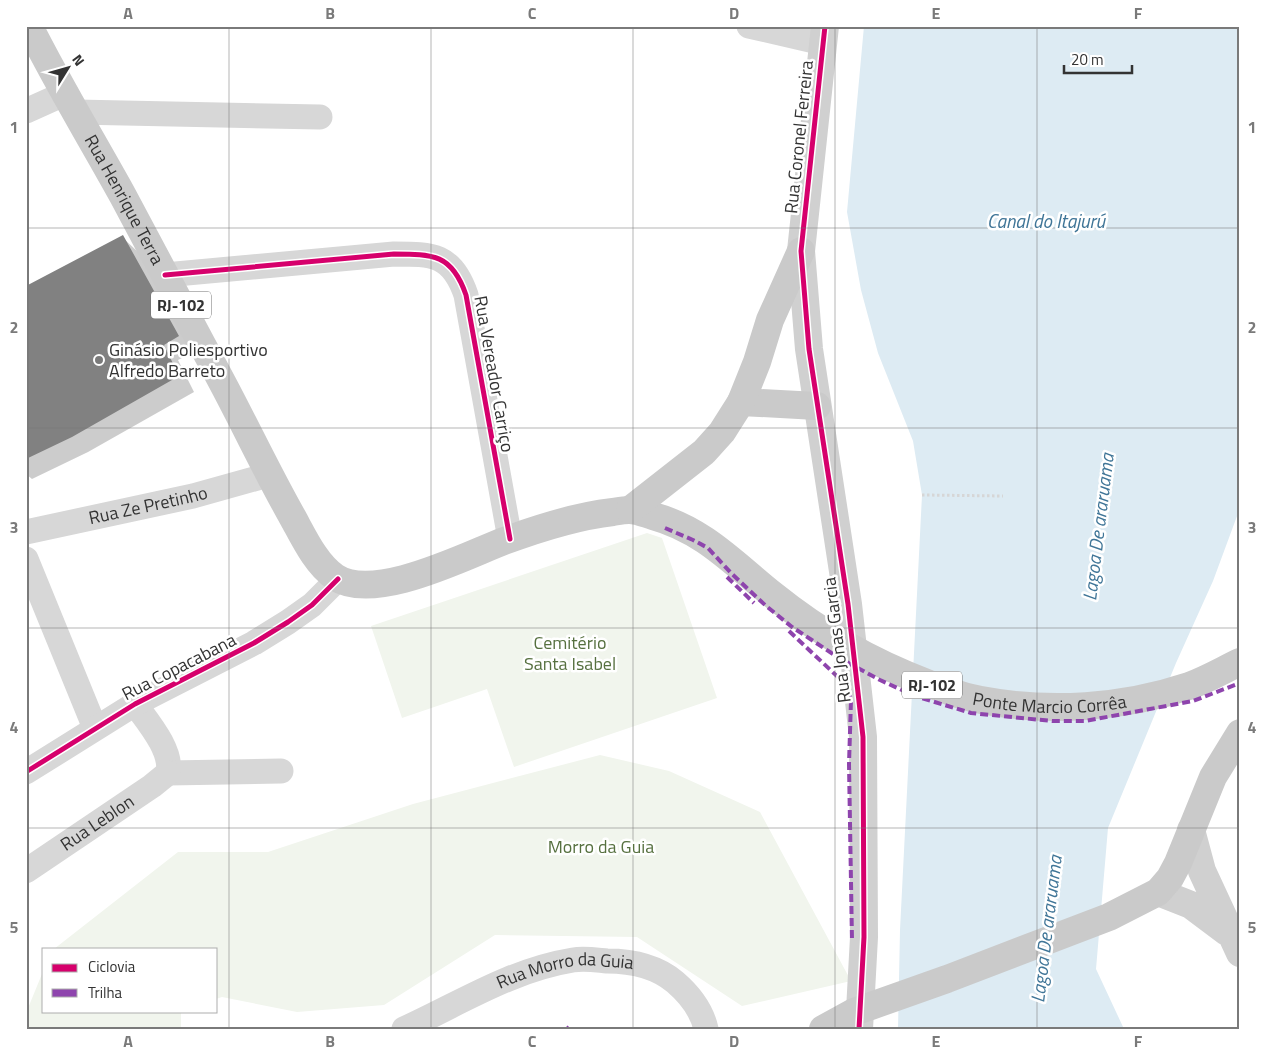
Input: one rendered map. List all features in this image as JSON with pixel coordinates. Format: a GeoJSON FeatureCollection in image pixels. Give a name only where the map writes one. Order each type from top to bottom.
{"type":"FeatureCollection","features":[{"type":"Feature","properties":{"kind":"main road","name":"Rua Henrique Terra"},"geometry":{"type":"LineString","coordinates":[[29,26],[225,387],[268,475],[315,555],[338,580]]}},
{"type":"Feature","properties":{"kind":"main road"},"geometry":{"type":"LineString","coordinates":[[630,510],[704,452],[722,432],[741,402],[757,362],[770,320],[801,251]]}},
{"type":"Feature","properties":{"kind":"main road"},"geometry":{"type":"LineString","coordinates":[[741,402],[817,406]]}},
{"type":"Feature","properties":{"kind":"main road","name":"RJ-102"},"geometry":{"type":"LineString","coordinates":[[338,580],[356,584],[375,585],[398,581],[510,539],[568,521],[602,513],[630,510]]}},
{"type":"Feature","properties":{"kind":"main road","name":"Ponte Marcio Corrêa"},"geometry":{"type":"LineString","coordinates":[[630,510],[664,519],[705,539],[797,613],[850,648],[902,674],[978,700],[1027,706],[1081,707],[1139,700],[1191,685],[1240,662]]}},
{"type":"Feature","properties":{"kind":"main road"},"geometry":{"type":"LineString","coordinates":[[823,1029],[854,1012],[947,979],[1109,917],[1155,893],[1170,878],[1178,863],[1213,777],[1240,733]]}},
{"type":"Feature","properties":{"kind":"street"},"geometry":{"type":"LineString","coordinates":[[749,26],[824,35]]}},
{"type":"Feature","properties":{"kind":"street","name":"Rua Coronel Ferreira"},"geometry":{"type":"LineString","coordinates":[[801,251],[824,35]]}},
{"type":"Feature","properties":{"kind":"street"},"geometry":{"type":"LineString","coordinates":[[26,111],[71,102],[320,117]]}},
{"type":"Feature","properties":{"kind":"street","name":"Rua Jonas Garcia"},"geometry":{"type":"LineString","coordinates":[[801,251],[808,349],[848,604],[863,737],[864,937],[859,1029]]}},
{"type":"Feature","properties":{"kind":"street","name":"Rua Vereador Carriço"},"geometry":{"type":"LineString","coordinates":[[164,275],[394,254],[430,256],[442,260],[452,267],[461,280],[466,295],[510,539]]}},
{"type":"Feature","properties":{"kind":"street","name":"Rua Ze Pretinho"},"geometry":{"type":"LineString","coordinates":[[26,532],[193,496],[268,475]]}},
{"type":"Feature","properties":{"kind":"street"},"geometry":{"type":"LineString","coordinates":[[26,559],[95,728]]}},
{"type":"Feature","properties":{"kind":"street","name":"Rua Copacabana"},"geometry":{"type":"LineString","coordinates":[[26,772],[135,704],[254,644],[312,604],[338,580]]}},
{"type":"Feature","properties":{"kind":"street"},"geometry":{"type":"LineString","coordinates":[[135,704],[163,747],[169,760],[168,773],[281,771]]}},
{"type":"Feature","properties":{"kind":"street","name":"Rua Leblon"},"geometry":{"type":"LineString","coordinates":[[26,871],[152,786],[168,773]]}},
{"type":"Feature","properties":{"kind":"street"},"geometry":{"type":"LineString","coordinates":[[1190,830],[1202,871],[1235,943]]}},
{"type":"Feature","properties":{"kind":"street"},"geometry":{"type":"LineString","coordinates":[[1155,893],[1192,905],[1235,943]]}},
{"type":"Feature","properties":{"kind":"street","name":"Rua Morro da Guia"},"geometry":{"type":"LineString","coordinates":[[404,1029],[494,984],[526,971],[574,960],[620,961],[648,966],[666,974],[683,989],[698,1008],[706,1029]]}},
{"type":"Feature","properties":{"kind":"path"},"geometry":{"type":"LineString","coordinates":[[922,496],[1003,496]]}},
{"type":"Feature","properties":{"kind":"green space","name":"Cemitério Santa Isabel"},"geometry":{"type":"Polygon","coordinates":[[[647,533],[662,538],[717,698],[514,767],[487,689],[402,718],[371,626],[647,533]]]}},
{"type":"Feature","properties":{"kind":"green space","name":"Morro da Guia"},"geometry":{"type":"Polygon","coordinates":[[[600,755],[669,771],[760,812],[851,981],[742,1006],[637,937],[495,935],[384,1005],[297,1012],[222,997],[218,998],[218,948],[55,948],[178,852],[268,852],[413,804],[600,755]]]}},
{"type":"Feature","properties":{"kind":"green space"},"geometry":{"type":"Polygon","coordinates":[[[42,974],[42,1012],[181,1012],[181,1029],[26,1029],[26,1013],[42,974]]]}},
{"type":"Feature","properties":{"kind":"water","name":"Canal do Itajurú"},"geometry":{"type":"Polygon","coordinates":[[[864,26],[1240,26],[1240,508],[1213,581],[1176,663],[1108,828],[1096,969],[1124,1029],[898,1029],[900,930],[922,495],[913,441],[878,353],[861,290],[847,212],[864,26]]]}},
{"type":"Feature","properties":{"kind":"building","name":"Ginásio Poliesportivo Alfredo Barreto"},"geometry":{"type":"Polygon","coordinates":[[[123,235],[179,336],[164,345],[179,376],[72,437],[26,459],[26,286],[123,235]]]}},
{"type":"Feature","properties":{"kind":"marked path"},"geometry":{"type":"LineString","coordinates":[[665,528],[708,548],[765,605],[792,627],[839,658],[915,696],[971,713],[1052,721],[1085,721],[1193,701],[1240,683]]}},
{"type":"Feature","properties":{"kind":"marked path"},"geometry":{"type":"LineString","coordinates":[[727,577],[754,603]]}},
{"type":"Feature","properties":{"kind":"marked path"},"geometry":{"type":"LineString","coordinates":[[789,631],[840,679],[846,687],[851,700],[849,764],[852,941]]}},
{"type":"Feature","properties":{"kind":"cycle path"},"geometry":{"type":"LineString","coordinates":[[825,26],[801,251],[809,349],[848,604],[863,737],[864,937],[859,1029]]}},
{"type":"Feature","properties":{"kind":"cycle path"},"geometry":{"type":"LineString","coordinates":[[165,275],[394,254],[430,256],[447,264],[454,271],[466,295],[510,539]]}},
{"type":"Feature","properties":{"kind":"cycle path"},"geometry":{"type":"LineString","coordinates":[[26,772],[135,704],[254,643],[288,622],[312,605],[338,579]]}},
{"type":"Feature","properties":{"kind":"place","name":"Ginásio Poliesportivo Alfredo Barreto"},"geometry":{"type":"Point","coordinates":[99,360]}},
{"type":"Feature","properties":{"kind":"water label","name":"Lagoa De araruama"},"geometry":{"type":"Point","coordinates":[1098,527]}},
{"type":"Feature","properties":{"kind":"water label","name":"Lagoa De araruama"},"geometry":{"type":"Point","coordinates":[1046,929]}}]}
